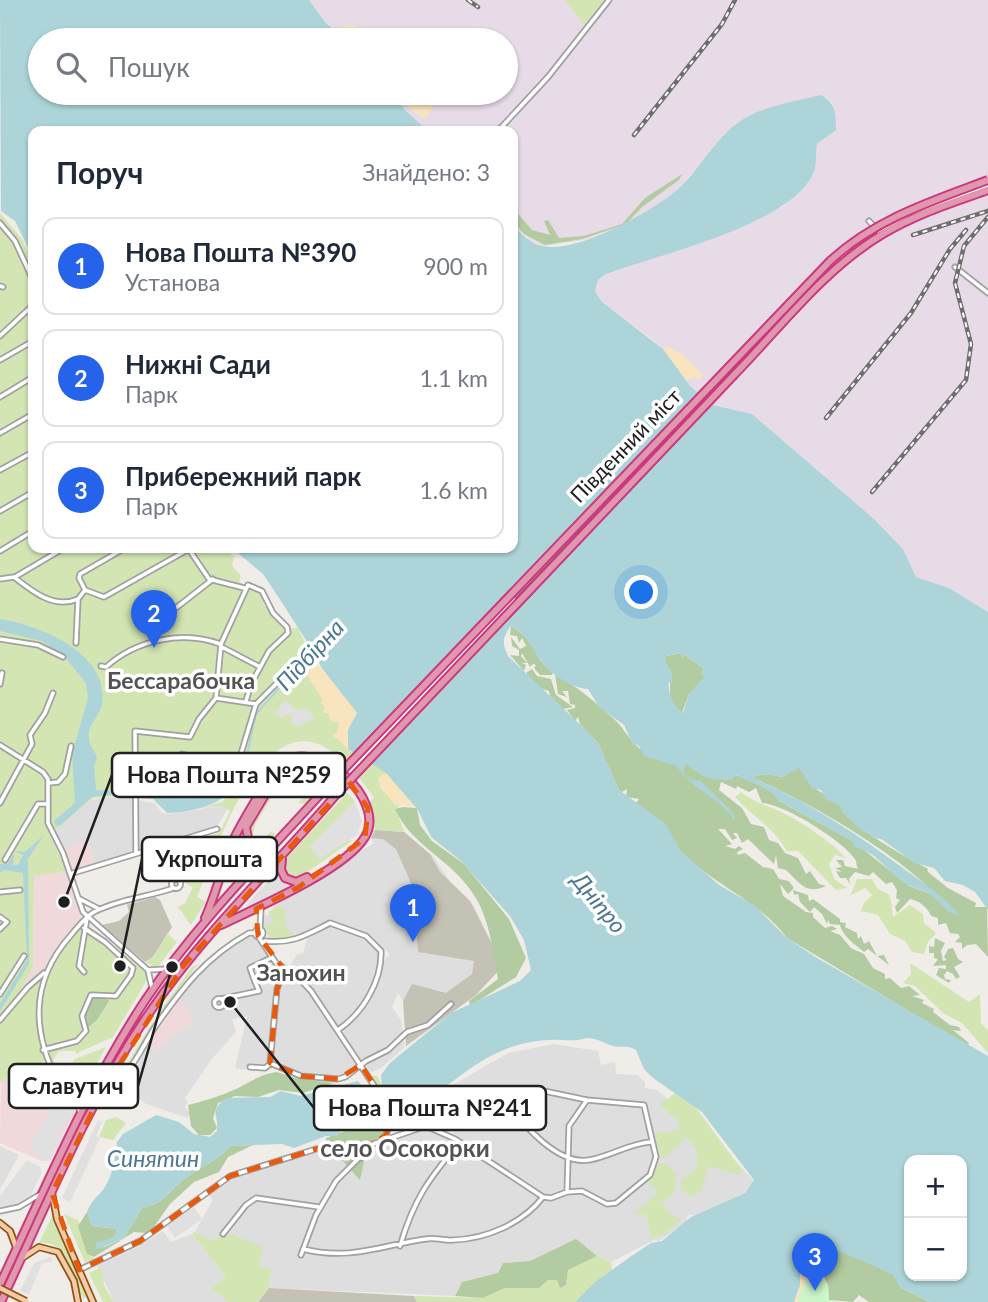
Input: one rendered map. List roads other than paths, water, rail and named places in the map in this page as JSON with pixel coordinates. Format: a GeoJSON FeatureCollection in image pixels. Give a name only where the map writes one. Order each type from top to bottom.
{"type":"FeatureCollection","features":[{"type":"Feature","properties":{"kind":"highway","name":"Південний міст"},"geometry":{"type":"LineString","coordinates":[[198,929],[326,788],[830,261],[853,242],[893,217],[988,185]]}},
{"type":"Feature","properties":{"kind":"highway","name":"Південний міст"},"geometry":{"type":"LineString","coordinates":[[1,1302],[103,1090],[151,1010],[216,928],[335,796],[838,268],[871,242],[906,221],[988,185]]}},
{"type":"Feature","properties":{"kind":"highway"},"geometry":{"type":"LineString","coordinates":[[0,1286],[80,1113],[152,991],[198,929],[236,834],[277,766],[297,756],[319,758],[331,765],[356,789],[368,808],[369,827],[358,846],[299,887],[216,928]]}},
{"type":"Feature","properties":{"kind":"highway"},"geometry":{"type":"LineString","coordinates":[[236,834],[239,841],[245,836],[246,827],[281,771],[300,760],[319,762],[358,796],[366,814],[365,828],[351,846],[299,881],[292,882],[282,874],[280,866],[284,854]]}},
{"type":"Feature","properties":{"kind":"highway"},"geometry":{"type":"LineString","coordinates":[[245,836],[255,849],[274,845]]}},
{"type":"Feature","properties":{"kind":"main road"},"geometry":{"type":"LineString","coordinates":[[52,1193],[57,1219],[93,1302]]}},
{"type":"Feature","properties":{"kind":"main road"},"geometry":{"type":"LineString","coordinates":[[0,1223],[13,1236],[15,1252]]}},
{"type":"Feature","properties":{"kind":"main road"},"geometry":{"type":"LineString","coordinates":[[21,1258],[39,1247],[58,1252],[69,1271],[78,1299],[84,1300],[89,1293]]}},
{"type":"Feature","properties":{"kind":"main road"},"geometry":{"type":"LineString","coordinates":[[0,1286],[27,1301]]}},
{"type":"Feature","properties":{"kind":"street"},"geometry":{"type":"LineString","coordinates":[[503,126],[548,77],[609,0]]}},
{"type":"Feature","properties":{"kind":"street"},"geometry":{"type":"LineString","coordinates":[[869,221],[878,231],[911,213],[988,185]]}},
{"type":"Feature","properties":{"kind":"street"},"geometry":{"type":"LineString","coordinates":[[0,223],[2,231],[15,242],[28,269]]}},
{"type":"Feature","properties":{"kind":"street"},"geometry":{"type":"LineString","coordinates":[[955,267],[988,293]]}},
{"type":"Feature","properties":{"kind":"street"},"geometry":{"type":"LineString","coordinates":[[0,336],[28,310]]}},
{"type":"Feature","properties":{"kind":"street"},"geometry":{"type":"LineString","coordinates":[[0,360],[28,344]]}},
{"type":"Feature","properties":{"kind":"street"},"geometry":{"type":"LineString","coordinates":[[0,397],[28,380]]}},
{"type":"Feature","properties":{"kind":"street"},"geometry":{"type":"LineString","coordinates":[[0,433],[28,417]]}},
{"type":"Feature","properties":{"kind":"street"},"geometry":{"type":"LineString","coordinates":[[0,470],[28,455]]}},
{"type":"Feature","properties":{"kind":"street"},"geometry":{"type":"LineString","coordinates":[[0,511],[28,495]]}},
{"type":"Feature","properties":{"kind":"street"},"geometry":{"type":"LineString","coordinates":[[0,551],[28,534]]}},
{"type":"Feature","properties":{"kind":"street"},"geometry":{"type":"LineString","coordinates":[[0,579],[15,577],[56,553]]}},
{"type":"Feature","properties":{"kind":"street"},"geometry":{"type":"LineString","coordinates":[[116,553],[80,574],[79,578],[85,590],[104,597],[181,553]]}},
{"type":"Feature","properties":{"kind":"street"},"geometry":{"type":"LineString","coordinates":[[191,553],[206,576],[244,588]]}},
{"type":"Feature","properties":{"kind":"street"},"geometry":{"type":"LineString","coordinates":[[15,577],[35,593],[60,603],[78,599]]}},
{"type":"Feature","properties":{"kind":"street"},"geometry":{"type":"LineString","coordinates":[[167,614],[214,579]]}},
{"type":"Feature","properties":{"kind":"street"},"geometry":{"type":"LineString","coordinates":[[136,852],[135,731],[191,737],[196,723],[216,698],[216,668],[221,646],[244,588],[248,585],[262,591],[273,613],[288,626],[288,632],[274,644],[260,667],[246,701]]}},
{"type":"Feature","properties":{"kind":"street"},"geometry":{"type":"LineString","coordinates":[[76,643],[78,599],[85,590]]}},
{"type":"Feature","properties":{"kind":"street"},"geometry":{"type":"LineString","coordinates":[[101,666],[152,641],[202,637],[260,667]]}},
{"type":"Feature","properties":{"kind":"street"},"geometry":{"type":"LineString","coordinates":[[0,639],[38,645],[63,657]]}},
{"type":"Feature","properties":{"kind":"street"},"geometry":{"type":"LineString","coordinates":[[136,776],[178,754],[231,768],[240,757],[256,704],[299,661]]}},
{"type":"Feature","properties":{"kind":"street"},"geometry":{"type":"LineString","coordinates":[[0,684],[2,673]]}},
{"type":"Feature","properties":{"kind":"street"},"geometry":{"type":"LineString","coordinates":[[0,803],[32,744],[30,735],[45,713],[53,693]]}},
{"type":"Feature","properties":{"kind":"street"},"geometry":{"type":"LineString","coordinates":[[216,698],[256,704]]}},
{"type":"Feature","properties":{"kind":"street"},"geometry":{"type":"LineString","coordinates":[[0,744],[43,772],[49,783],[50,828],[70,874],[76,896],[87,916],[148,970],[152,991]]}},
{"type":"Feature","properties":{"kind":"street"},"geometry":{"type":"LineString","coordinates":[[49,783],[58,782],[65,774],[71,746]]}},
{"type":"Feature","properties":{"kind":"street"},"geometry":{"type":"LineString","coordinates":[[5,860],[37,804],[48,804]]}},
{"type":"Feature","properties":{"kind":"street"},"geometry":{"type":"LineString","coordinates":[[70,874],[216,829]]}},
{"type":"Feature","properties":{"kind":"street"},"geometry":{"type":"LineString","coordinates":[[80,1113],[75,1091],[68,1083],[60,1084],[43,1050],[41,1007],[46,972],[56,952],[87,916],[101,909],[171,888]]}},
{"type":"Feature","properties":{"kind":"street"},"geometry":{"type":"LineString","coordinates":[[0,892],[20,890]]}},
{"type":"Feature","properties":{"kind":"street"},"geometry":{"type":"LineString","coordinates":[[76,896],[101,909]]}},
{"type":"Feature","properties":{"kind":"street"},"geometry":{"type":"LineString","coordinates":[[261,906],[259,933],[264,947],[271,958],[306,984],[393,1114],[426,1126],[459,1143],[543,1197]]}},
{"type":"Feature","properties":{"kind":"street"},"geometry":{"type":"LineString","coordinates":[[248,912],[259,917]]}},
{"type":"Feature","properties":{"kind":"street"},"geometry":{"type":"LineString","coordinates":[[84,972],[79,966],[87,916]]}},
{"type":"Feature","properties":{"kind":"street"},"geometry":{"type":"LineString","coordinates":[[0,917],[7,922],[0,929]]}},
{"type":"Feature","properties":{"kind":"street"},"geometry":{"type":"LineString","coordinates":[[265,941],[289,942],[304,938],[330,923],[366,936],[381,951],[366,1005],[338,1030]]}},
{"type":"Feature","properties":{"kind":"street"},"geometry":{"type":"LineString","coordinates":[[43,1050],[80,1039],[86,1031],[82,1016],[91,995],[116,996],[132,974],[133,968],[127,961],[84,928]]}},
{"type":"Feature","properties":{"kind":"street"},"geometry":{"type":"LineString","coordinates":[[103,1090],[125,1076],[163,1017],[214,954],[249,933],[259,933]]}},
{"type":"Feature","properties":{"kind":"street"},"geometry":{"type":"LineString","coordinates":[[259,933],[265,941],[264,947]]}},
{"type":"Feature","properties":{"kind":"street"},"geometry":{"type":"LineString","coordinates":[[0,994],[24,956]]}},
{"type":"Feature","properties":{"kind":"street"},"geometry":{"type":"LineString","coordinates":[[221,999],[259,991],[250,968],[271,958]]}},
{"type":"Feature","properties":{"kind":"street"},"geometry":{"type":"LineString","coordinates":[[148,970],[168,969]]}},
{"type":"Feature","properties":{"kind":"street"},"geometry":{"type":"LineString","coordinates":[[250,1067],[265,1068],[270,1063],[276,989],[284,969]]}},
{"type":"Feature","properties":{"kind":"street"},"geometry":{"type":"LineString","coordinates":[[0,1020],[28,987],[46,972]]}},
{"type":"Feature","properties":{"kind":"street"},"geometry":{"type":"LineString","coordinates":[[270,1063],[301,1076],[338,1079],[388,1051],[407,1032],[428,1025],[451,1004]]}},
{"type":"Feature","properties":{"kind":"street"},"geometry":{"type":"LineString","coordinates":[[303,1249],[352,1254],[400,1246],[426,1238],[458,1240],[498,1230],[528,1216],[543,1197],[567,1192],[582,1191],[607,1204],[616,1203],[653,1172],[656,1157],[644,1105],[587,1100],[544,1091],[460,1120],[426,1126],[380,1140]]}},
{"type":"Feature","properties":{"kind":"street"},"geometry":{"type":"LineString","coordinates":[[567,1192],[569,1126],[587,1100]]}},
{"type":"Feature","properties":{"kind":"street"},"geometry":{"type":"LineString","coordinates":[[509,1102],[527,1129],[568,1156],[592,1160],[652,1142]]}},
{"type":"Feature","properties":{"kind":"street"},"geometry":{"type":"LineString","coordinates":[[301,1255],[321,1207],[336,1181],[373,1144],[386,1135],[393,1114]]}},
{"type":"Feature","properties":{"kind":"street"},"geometry":{"type":"LineString","coordinates":[[400,1246],[408,1217],[424,1185],[459,1143]]}},
{"type":"Feature","properties":{"kind":"street"},"geometry":{"type":"LineString","coordinates":[[79,1270],[140,1241],[230,1176],[316,1149],[373,1144]]}},
{"type":"Feature","properties":{"kind":"street"},"geometry":{"type":"LineString","coordinates":[[355,1145],[360,1158]]}},
{"type":"Feature","properties":{"kind":"street"},"geometry":{"type":"LineString","coordinates":[[0,1212],[19,1207],[44,1192]]}},
{"type":"Feature","properties":{"kind":"street"},"geometry":{"type":"LineString","coordinates":[[223,1234],[246,1205],[256,1198],[321,1207]]}},
{"type":"Feature","properties":{"kind":"water"},"geometry":{"type":"Polygon","coordinates":[[[0,0],[309,0],[332,28],[28,28],[28,105],[402,105],[423,126],[28,126],[28,248],[15,221],[1,211],[0,0]]]}},
{"type":"Feature","properties":{"kind":"water","name":"Дніпро"},"geometry":{"type":"Polygon","coordinates":[[[820,95],[832,105],[836,130],[817,144],[812,176],[798,194],[776,210],[718,237],[604,275],[598,280],[595,291],[602,302],[663,349],[690,386],[713,405],[752,414],[874,519],[903,549],[916,577],[949,588],[988,612],[988,910],[975,892],[963,885],[945,881],[934,868],[915,863],[881,839],[872,838],[867,831],[865,833],[842,812],[841,806],[826,799],[821,790],[812,788],[799,768],[782,777],[768,774],[755,776],[755,779],[795,798],[852,832],[935,892],[960,916],[949,911],[931,895],[901,881],[877,858],[854,847],[853,841],[779,801],[766,789],[736,775],[731,780],[706,777],[686,763],[683,773],[689,779],[701,781],[734,814],[734,820],[721,805],[689,781],[677,766],[644,756],[639,746],[632,743],[624,725],[599,707],[588,689],[568,683],[550,671],[526,638],[511,626],[504,644],[508,656],[598,743],[619,790],[666,824],[679,849],[719,885],[754,905],[787,938],[817,958],[988,1056],[988,1302],[930,1302],[901,1288],[892,1274],[835,1249],[824,1255],[808,1252],[800,1260],[800,1285],[794,1302],[575,1302],[595,1282],[630,1257],[651,1243],[662,1241],[691,1217],[745,1193],[754,1180],[702,1112],[653,1078],[644,1069],[636,1050],[630,1047],[614,1046],[590,1038],[536,1041],[499,1052],[428,1097],[404,1097],[391,1094],[382,1088],[381,1075],[390,1063],[451,1013],[520,981],[531,970],[524,940],[510,916],[461,861],[431,837],[418,810],[386,773],[348,749],[348,730],[357,713],[321,667],[317,657],[306,657],[306,640],[263,574],[238,553],[518,553],[518,230],[538,245],[558,247],[575,244],[614,229],[678,189],[722,137],[748,117],[768,108],[820,95]],[[681,653],[666,656],[665,660],[672,673],[672,683],[669,682],[670,695],[683,713],[689,694],[704,677],[701,674],[703,668],[685,655],[682,658],[681,653]]]}},
{"type":"Feature","properties":{"kind":"water"},"geometry":{"type":"Polygon","coordinates":[[[0,619],[34,628],[69,645],[84,656],[95,670],[102,686],[101,709],[89,733],[90,743],[97,757],[94,766],[96,790],[116,791],[118,794],[92,797],[61,825],[56,826],[54,821],[75,803],[72,754],[88,698],[86,683],[64,656],[42,641],[0,631],[0,619]]]}},
{"type":"Feature","properties":{"kind":"water"},"geometry":{"type":"Polygon","coordinates":[[[245,767],[234,788],[204,807],[167,813],[153,799],[141,798],[144,794],[233,781],[245,767]]]}},
{"type":"Feature","properties":{"kind":"water"},"geometry":{"type":"Polygon","coordinates":[[[44,835],[28,859],[29,964],[0,1011],[0,1003],[27,960],[23,873],[4,870],[0,873],[0,864],[7,864],[14,854],[13,865],[18,865],[23,855],[14,851],[25,852],[44,835]]]}},
{"type":"Feature","properties":{"kind":"water","name":"Синятин"},"geometry":{"type":"Polygon","coordinates":[[[358,1081],[380,1109],[365,1121],[345,1126],[337,1136],[326,1136],[294,1148],[282,1144],[231,1146],[186,1178],[162,1200],[142,1208],[124,1238],[95,1250],[96,1243],[115,1236],[117,1229],[92,1226],[87,1212],[109,1179],[117,1142],[123,1134],[156,1115],[179,1122],[194,1134],[210,1137],[217,1131],[216,1109],[227,1098],[270,1097],[281,1091],[301,1096],[358,1081]]]}},
{"type":"Feature","properties":{"kind":"waterway","name":"Підбірна"},"geometry":{"type":"LineString","coordinates":[[244,769],[256,714],[308,655]]}},
{"type":"Feature","properties":{"kind":"railway"},"geometry":{"type":"LineString","coordinates":[[468,0],[478,7]]}},
{"type":"Feature","properties":{"kind":"railway"},"geometry":{"type":"LineString","coordinates":[[634,135],[722,24],[735,0]]}},
{"type":"Feature","properties":{"kind":"railway"},"geometry":{"type":"LineString","coordinates":[[913,235],[988,211]]}},
{"type":"Feature","properties":{"kind":"railway"},"geometry":{"type":"LineString","coordinates":[[872,492],[966,380],[971,344],[955,283],[964,246],[988,217]]}},
{"type":"Feature","properties":{"kind":"railway"},"geometry":{"type":"LineString","coordinates":[[826,418],[911,313],[950,249],[966,230]]}},
{"type":"Feature","properties":{"kind":"railway"},"geometry":{"type":"LineString","coordinates":[[517,599],[731,373]]}},
{"type":"Feature","properties":{"kind":"place","name":"Нижні Сади"},"geometry":{"type":"Point","coordinates":[154,648]}},
{"type":"Feature","properties":{"kind":"place","name":"Нова Пошта №259"},"geometry":{"type":"Point","coordinates":[64,902]}},
{"type":"Feature","properties":{"kind":"place","name":"Нова Пошта №390"},"geometry":{"type":"Point","coordinates":[413,942]}},
{"type":"Feature","properties":{"kind":"place","name":"Укрпошта"},"geometry":{"type":"Point","coordinates":[120,966]}},
{"type":"Feature","properties":{"kind":"place","name":"Славутич"},"geometry":{"type":"Point","coordinates":[172,967]}},
{"type":"Feature","properties":{"kind":"place","name":"Нова Пошта №241"},"geometry":{"type":"Point","coordinates":[230,1002]}},
{"type":"Feature","properties":{"kind":"place","name":"Прибережний парк"},"geometry":{"type":"Point","coordinates":[815,1291]}},
{"type":"Feature","properties":{"kind":"district","name":"Бессарабочка"},"geometry":{"type":"Point","coordinates":[181,681]}},
{"type":"Feature","properties":{"kind":"district","name":"Занохин"},"geometry":{"type":"Point","coordinates":[301,973]}},
{"type":"Feature","properties":{"kind":"district","name":"село Осокорки"},"geometry":{"type":"Point","coordinates":[405,1149]}}]}
